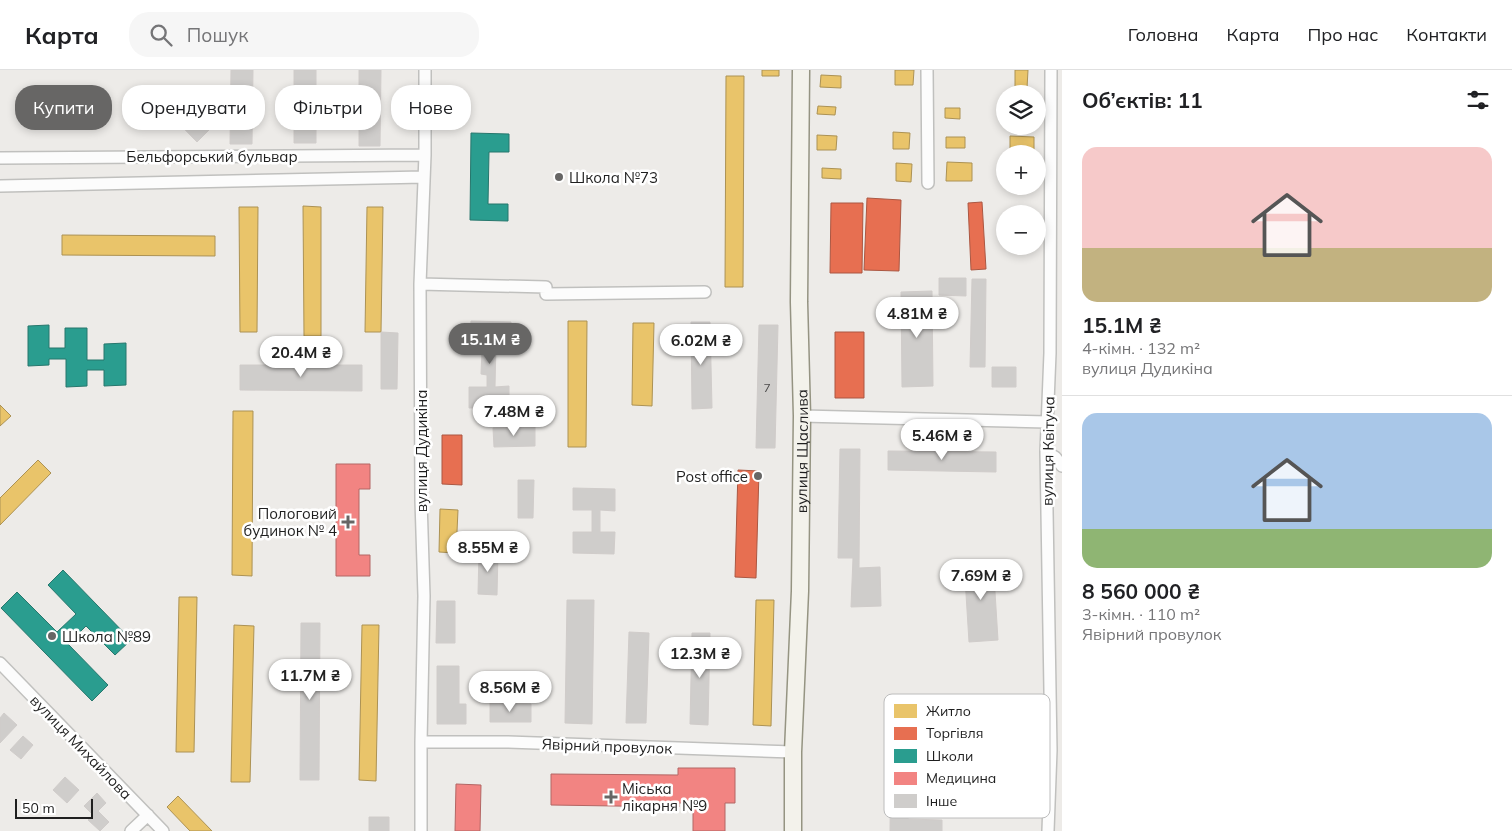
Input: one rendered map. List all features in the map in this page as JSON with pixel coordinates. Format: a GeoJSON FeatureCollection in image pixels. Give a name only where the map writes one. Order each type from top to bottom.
{"type":"FeatureCollection","features":[{"type":"Feature","properties":{"kind":"street","name":"вулиця Дудикіна"},"geometry":{"type":"LineString","coordinates":[[422,831],[421,742],[424,596],[421,500],[420,284],[425,155],[425,70]]}},
{"type":"Feature","properties":{"kind":"street","name":"вулиця Щаслива"},"geometry":{"type":"LineString","coordinates":[[793,831],[793,752],[800,590],[802,416],[799,302],[801,70]]}},
{"type":"Feature","properties":{"kind":"street"},"geometry":{"type":"LineString","coordinates":[[927,70],[928,183]]}},
{"type":"Feature","properties":{"kind":"street","name":"вулиця Квітуча"},"geometry":{"type":"LineString","coordinates":[[1050,811],[1056,750],[1046,452],[1050,353],[1052,70]]}},
{"type":"Feature","properties":{"kind":"street","name":"Бельфорський бульвар"},"geometry":{"type":"LineString","coordinates":[[0,158],[425,155]]}},
{"type":"Feature","properties":{"kind":"street","name":"Бельфорський бульвар"},"geometry":{"type":"LineString","coordinates":[[0,186],[424,177]]}},
{"type":"Feature","properties":{"kind":"street"},"geometry":{"type":"LineString","coordinates":[[420,284],[546,287],[546,294],[705,292]]}},
{"type":"Feature","properties":{"kind":"street"},"geometry":{"type":"LineString","coordinates":[[1050,353],[1062,353]]}},
{"type":"Feature","properties":{"kind":"street"},"geometry":{"type":"LineString","coordinates":[[802,416],[1047,422]]}},
{"type":"Feature","properties":{"kind":"street"},"geometry":{"type":"LineString","coordinates":[[1046,452],[1062,466]]}},
{"type":"Feature","properties":{"kind":"street","name":"вулиця Михайлова"},"geometry":{"type":"LineString","coordinates":[[0,663],[163,831]]}},
{"type":"Feature","properties":{"kind":"street"},"geometry":{"type":"LineString","coordinates":[[0,680],[9,672]]}},
{"type":"Feature","properties":{"kind":"street","name":"Явірний провулок"},"geometry":{"type":"LineString","coordinates":[[421,742],[507,742],[793,752]]}},
{"type":"Feature","properties":{"kind":"street"},"geometry":{"type":"LineString","coordinates":[[131,831],[148,815]]}},
{"type":"Feature","properties":{"kind":"street","name":"вулиця Квітуча"},"geometry":{"type":"LineString","coordinates":[[1048,831],[1049,818]]}},
{"type":"Feature","properties":{"kind":"building: Житло"},"geometry":{"type":"Polygon","coordinates":[[[762,70],[779,70],[779,76],[762,76],[762,70]]]}},
{"type":"Feature","properties":{"kind":"building: Житло"},"geometry":{"type":"Polygon","coordinates":[[[895,70],[914,70],[913,85],[895,85],[895,70]]]}},
{"type":"Feature","properties":{"kind":"building: Житло"},"geometry":{"type":"Polygon","coordinates":[[[1015,70],[1028,70],[1027,85],[1015,85],[1015,70]]]}},
{"type":"Feature","properties":{"kind":"building: Житло"},"geometry":{"type":"Polygon","coordinates":[[[821,75],[841,76],[841,88],[820,87],[821,75]]]}},
{"type":"Feature","properties":{"kind":"building: Житло"},"geometry":{"type":"Polygon","coordinates":[[[726,76],[744,76],[743,287],[725,287],[726,76]]]}},
{"type":"Feature","properties":{"kind":"building: Житло"},"geometry":{"type":"Polygon","coordinates":[[[818,106],[836,107],[835,115],[817,114],[818,106]]]}},
{"type":"Feature","properties":{"kind":"building: Житло"},"geometry":{"type":"Polygon","coordinates":[[[945,108],[960,108],[960,119],[945,118],[945,108]]]}},
{"type":"Feature","properties":{"kind":"building: Житло"},"geometry":{"type":"Polygon","coordinates":[[[893,132],[910,133],[909,149],[893,149],[893,132]]]}},
{"type":"Feature","properties":{"kind":"building: Житло"},"geometry":{"type":"Polygon","coordinates":[[[817,135],[837,136],[836,150],[817,150],[817,135]]]}},
{"type":"Feature","properties":{"kind":"building: Житло"},"geometry":{"type":"Polygon","coordinates":[[[1010,136],[1034,137],[1034,145],[1010,145],[1010,136]]]}},
{"type":"Feature","properties":{"kind":"building: Житло"},"geometry":{"type":"Polygon","coordinates":[[[946,137],[965,137],[965,148],[946,148],[946,137]]]}},
{"type":"Feature","properties":{"kind":"building: Житло"},"geometry":{"type":"Polygon","coordinates":[[[947,162],[972,163],[972,181],[946,181],[947,162]]]}},
{"type":"Feature","properties":{"kind":"building: Житло"},"geometry":{"type":"Polygon","coordinates":[[[896,163],[912,164],[911,182],[896,181],[896,163]]]}},
{"type":"Feature","properties":{"kind":"building: Житло"},"geometry":{"type":"Polygon","coordinates":[[[822,168],[841,169],[841,179],[822,178],[822,168]]]}},
{"type":"Feature","properties":{"kind":"building: Житло"},"geometry":{"type":"Polygon","coordinates":[[[303,206],[321,207],[321,336],[304,336],[303,206]]]}},
{"type":"Feature","properties":{"kind":"building: Житло"},"geometry":{"type":"Polygon","coordinates":[[[239,207],[258,207],[257,332],[240,332],[239,207]]]}},
{"type":"Feature","properties":{"kind":"building: Житло"},"geometry":{"type":"Polygon","coordinates":[[[367,207],[383,207],[381,332],[365,332],[367,207]]]}},
{"type":"Feature","properties":{"kind":"building: Житло"},"geometry":{"type":"Polygon","coordinates":[[[62,235],[215,236],[215,256],[62,255],[62,235]]]}},
{"type":"Feature","properties":{"kind":"building: Житло"},"geometry":{"type":"Polygon","coordinates":[[[568,321],[587,321],[586,447],[568,447],[568,321]]]}},
{"type":"Feature","properties":{"kind":"building: Житло"},"geometry":{"type":"Polygon","coordinates":[[[633,323],[654,323],[652,406],[632,405],[633,323]]]}},
{"type":"Feature","properties":{"kind":"building: Житло"},"geometry":{"type":"Polygon","coordinates":[[[0,405],[11,416],[0,426],[0,405]]]}},
{"type":"Feature","properties":{"kind":"building: Житло"},"geometry":{"type":"Polygon","coordinates":[[[233,411],[253,411],[252,576],[232,575],[233,411]]]}},
{"type":"Feature","properties":{"kind":"building: Житло"},"geometry":{"type":"Polygon","coordinates":[[[38,460],[51,473],[0,525],[0,498],[38,460]]]}},
{"type":"Feature","properties":{"kind":"building: Житло"},"geometry":{"type":"Polygon","coordinates":[[[440,509],[458,510],[456,553],[439,552],[440,509]]]}},
{"type":"Feature","properties":{"kind":"building: Житло"},"geometry":{"type":"Polygon","coordinates":[[[179,597],[197,597],[194,752],[176,752],[179,597]]]}},
{"type":"Feature","properties":{"kind":"building: Житло"},"geometry":{"type":"Polygon","coordinates":[[[756,600],[774,600],[771,726],[753,725],[756,600]]]}},
{"type":"Feature","properties":{"kind":"building: Житло"},"geometry":{"type":"Polygon","coordinates":[[[234,625],[254,626],[250,782],[231,782],[234,625]]]}},
{"type":"Feature","properties":{"kind":"building: Житло"},"geometry":{"type":"Polygon","coordinates":[[[362,625],[379,625],[376,781],[359,780],[362,625]]]}},
{"type":"Feature","properties":{"kind":"building: Житло"},"geometry":{"type":"Polygon","coordinates":[[[178,796],[212,831],[190,831],[167,807],[178,796]]]}},
{"type":"Feature","properties":{"kind":"building: Торгівля"},"geometry":{"type":"Polygon","coordinates":[[[867,198],[901,200],[899,271],[864,270],[867,198]]]}},
{"type":"Feature","properties":{"kind":"building: Торгівля"},"geometry":{"type":"Polygon","coordinates":[[[982,202],[986,269],[971,270],[968,203],[982,202]]]}},
{"type":"Feature","properties":{"kind":"building: Торгівля"},"geometry":{"type":"Polygon","coordinates":[[[831,203],[863,203],[862,273],[830,273],[831,203]]]}},
{"type":"Feature","properties":{"kind":"building: Торгівля"},"geometry":{"type":"Polygon","coordinates":[[[835,332],[864,332],[864,398],[835,398],[835,332]]]}},
{"type":"Feature","properties":{"kind":"building: Торгівля"},"geometry":{"type":"Polygon","coordinates":[[[442,435],[462,435],[462,485],[442,484],[442,435]]]}},
{"type":"Feature","properties":{"kind":"building: Торгівля"},"geometry":{"type":"Polygon","coordinates":[[[738,470],[759,471],[756,578],[735,577],[738,470]]]}},
{"type":"Feature","properties":{"kind":"building: Школи"},"geometry":{"type":"Polygon","coordinates":[[[471,133],[509,134],[509,152],[489,152],[488,204],[508,204],[508,221],[470,220],[471,133]]]}},
{"type":"Feature","properties":{"kind":"building: Школи"},"geometry":{"type":"Polygon","coordinates":[[[49,325],[49,348],[65,348],[65,328],[87,328],[87,360],[104,360],[104,344],[126,343],[126,385],[104,386],[104,370],[87,370],[87,386],[66,387],[66,359],[49,359],[49,365],[28,366],[28,326],[49,325]]]}},
{"type":"Feature","properties":{"kind":"building: Школи","name":"Школа №89"},"geometry":{"type":"Polygon","coordinates":[[[63,570],[131,640],[115,655],[86,626],[68,644],[108,685],[92,701],[1,608],[17,592],[57,632],[76,614],[48,585],[63,570]]]}},
{"type":"Feature","properties":{"kind":"building: Медицина","name":"Пологовий будинок № 4"},"geometry":{"type":"Polygon","coordinates":[[[336,464],[370,464],[370,489],[359,489],[359,555],[370,555],[370,576],[336,576],[336,464]]]}},
{"type":"Feature","properties":{"kind":"building: Медицина"},"geometry":{"type":"Polygon","coordinates":[[[678,768],[735,768],[735,803],[725,803],[725,831],[693,831],[693,803],[679,803],[679,807],[551,805],[551,774],[678,775],[678,768]]]}},
{"type":"Feature","properties":{"kind":"building: Медицина"},"geometry":{"type":"Polygon","coordinates":[[[456,784],[481,785],[480,831],[455,831],[456,784]]]}},
{"type":"Feature","properties":{"kind":"building: Інше"},"geometry":{"type":"Polygon","coordinates":[[[231,70],[253,70],[253,85],[231,85],[231,70]]]}},
{"type":"Feature","properties":{"kind":"building: Інше"},"geometry":{"type":"Polygon","coordinates":[[[294,70],[316,70],[316,85],[294,85],[294,70]]]}},
{"type":"Feature","properties":{"kind":"building: Інше"},"geometry":{"type":"Polygon","coordinates":[[[359,70],[381,70],[381,85],[359,85],[359,70]]]}},
{"type":"Feature","properties":{"kind":"building: Інше"},"geometry":{"type":"Polygon","coordinates":[[[185,130],[209,130],[197,142],[185,130]]]}},
{"type":"Feature","properties":{"kind":"building: Інше"},"geometry":{"type":"Polygon","coordinates":[[[230,130],[252,130],[252,144],[230,144],[230,130]]]}},
{"type":"Feature","properties":{"kind":"building: Інше"},"geometry":{"type":"Polygon","coordinates":[[[294,130],[316,130],[316,143],[294,143],[294,130]]]}},
{"type":"Feature","properties":{"kind":"building: Інше"},"geometry":{"type":"Polygon","coordinates":[[[359,130],[380,130],[380,146],[359,146],[359,130]]]}},
{"type":"Feature","properties":{"kind":"building: Інше"},"geometry":{"type":"Polygon","coordinates":[[[939,278],[966,278],[966,296],[939,295],[939,278]]]}},
{"type":"Feature","properties":{"kind":"building: Інше"},"geometry":{"type":"Polygon","coordinates":[[[972,279],[986,279],[985,367],[970,367],[972,279]]]}},
{"type":"Feature","properties":{"kind":"building: Інше"},"geometry":{"type":"Polygon","coordinates":[[[932,291],[933,386],[902,387],[901,292],[932,291]]]}},
{"type":"Feature","properties":{"kind":"building: Інше"},"geometry":{"type":"Polygon","coordinates":[[[471,321],[511,322],[510,341],[496,341],[495,387],[509,386],[509,407],[469,408],[469,387],[487,387],[487,375],[481,374],[482,351],[488,351],[488,340],[470,340],[471,321]]]}},
{"type":"Feature","properties":{"kind":"building: Інше"},"geometry":{"type":"Polygon","coordinates":[[[691,322],[710,322],[712,408],[692,409],[691,322]]]}},
{"type":"Feature","properties":{"kind":"building: Інше"},"geometry":{"type":"Polygon","coordinates":[[[759,325],[778,325],[775,448],[756,448],[759,325]]]}},
{"type":"Feature","properties":{"kind":"building: Інше"},"geometry":{"type":"Polygon","coordinates":[[[381,332],[398,333],[397,389],[381,389],[381,332]]]}},
{"type":"Feature","properties":{"kind":"building: Інше"},"geometry":{"type":"Polygon","coordinates":[[[240,365],[362,365],[362,391],[240,390],[240,365]]]}},
{"type":"Feature","properties":{"kind":"building: Інше"},"geometry":{"type":"Polygon","coordinates":[[[992,367],[1016,367],[1016,387],[992,387],[992,367]]]}},
{"type":"Feature","properties":{"kind":"building: Інше"},"geometry":{"type":"Polygon","coordinates":[[[535,427],[535,446],[494,447],[493,428],[535,427]]]}},
{"type":"Feature","properties":{"kind":"building: Інше"},"geometry":{"type":"Polygon","coordinates":[[[840,449],[860,449],[859,568],[880,567],[881,606],[851,607],[853,558],[838,558],[840,449]]]}},
{"type":"Feature","properties":{"kind":"building: Інше"},"geometry":{"type":"Polygon","coordinates":[[[888,451],[996,452],[996,472],[888,470],[888,451]]]}},
{"type":"Feature","properties":{"kind":"building: Інше"},"geometry":{"type":"Polygon","coordinates":[[[518,480],[534,480],[533,518],[518,518],[518,480]]]}},
{"type":"Feature","properties":{"kind":"building: Інше"},"geometry":{"type":"Polygon","coordinates":[[[573,488],[615,489],[615,511],[600,510],[600,532],[615,532],[614,554],[573,553],[573,532],[592,532],[592,510],[573,510],[573,488]]]}},
{"type":"Feature","properties":{"kind":"building: Інше"},"geometry":{"type":"Polygon","coordinates":[[[479,552],[498,552],[497,595],[478,594],[479,552]]]}},
{"type":"Feature","properties":{"kind":"building: Інше"},"geometry":{"type":"Polygon","coordinates":[[[993,560],[998,640],[969,642],[964,562],[993,560]]]}},
{"type":"Feature","properties":{"kind":"building: Інше"},"geometry":{"type":"Polygon","coordinates":[[[567,600],[594,600],[592,724],[565,723],[567,600]]]}},
{"type":"Feature","properties":{"kind":"building: Інше"},"geometry":{"type":"Polygon","coordinates":[[[437,601],[455,601],[455,643],[436,643],[437,601]]]}},
{"type":"Feature","properties":{"kind":"building: Інше"},"geometry":{"type":"Polygon","coordinates":[[[301,623],[320,623],[319,780],[300,780],[301,623]]]}},
{"type":"Feature","properties":{"kind":"building: Інше"},"geometry":{"type":"Polygon","coordinates":[[[629,632],[649,633],[646,723],[626,723],[629,632]]]}},
{"type":"Feature","properties":{"kind":"building: Інше"},"geometry":{"type":"Polygon","coordinates":[[[692,633],[710,633],[708,725],[690,724],[692,633]]]}},
{"type":"Feature","properties":{"kind":"building: Інше"},"geometry":{"type":"Polygon","coordinates":[[[437,666],[459,666],[459,704],[466,704],[466,724],[437,724],[437,666]]]}},
{"type":"Feature","properties":{"kind":"building: Інше"},"geometry":{"type":"Polygon","coordinates":[[[490,703],[531,704],[531,722],[490,722],[490,703]]]}},
{"type":"Feature","properties":{"kind":"building: Інше"},"geometry":{"type":"Polygon","coordinates":[[[4,713],[17,725],[0,743],[0,718],[4,713]]]}},
{"type":"Feature","properties":{"kind":"building: Інше"},"geometry":{"type":"Polygon","coordinates":[[[23,736],[33,745],[21,759],[10,750],[23,736]]]}},
{"type":"Feature","properties":{"kind":"building: Інше"},"geometry":{"type":"Polygon","coordinates":[[[65,777],[79,790],[67,803],[53,790],[65,777]]]}},
{"type":"Feature","properties":{"kind":"building: Інше"},"geometry":{"type":"Polygon","coordinates":[[[97,793],[106,803],[98,811],[109,822],[100,831],[88,820],[93,815],[84,806],[97,793]]]}},
{"type":"Feature","properties":{"kind":"building: Інше"},"geometry":{"type":"Polygon","coordinates":[[[369,817],[389,817],[389,831],[369,831],[369,817]]]}},
{"type":"Feature","properties":{"kind":"building: Інше"},"geometry":{"type":"Polygon","coordinates":[[[890,818],[942,820],[942,831],[890,831],[890,818]]]}},
{"type":"Feature","properties":{"kind":"place","name":"Школа №73"},"geometry":{"type":"Point","coordinates":[559,177]}},
{"type":"Feature","properties":{"kind":"place","name":"Post office"},"geometry":{"type":"Point","coordinates":[758,476]}},
{"type":"Feature","properties":{"kind":"place","name":"Пологовий будинок № 4"},"geometry":{"type":"Point","coordinates":[348,522]}},
{"type":"Feature","properties":{"kind":"place","name":"Школа №89"},"geometry":{"type":"Point","coordinates":[52,636]}},
{"type":"Feature","properties":{"kind":"place","name":"Міська лікарня №9"},"geometry":{"type":"Point","coordinates":[611,797]}}]}
